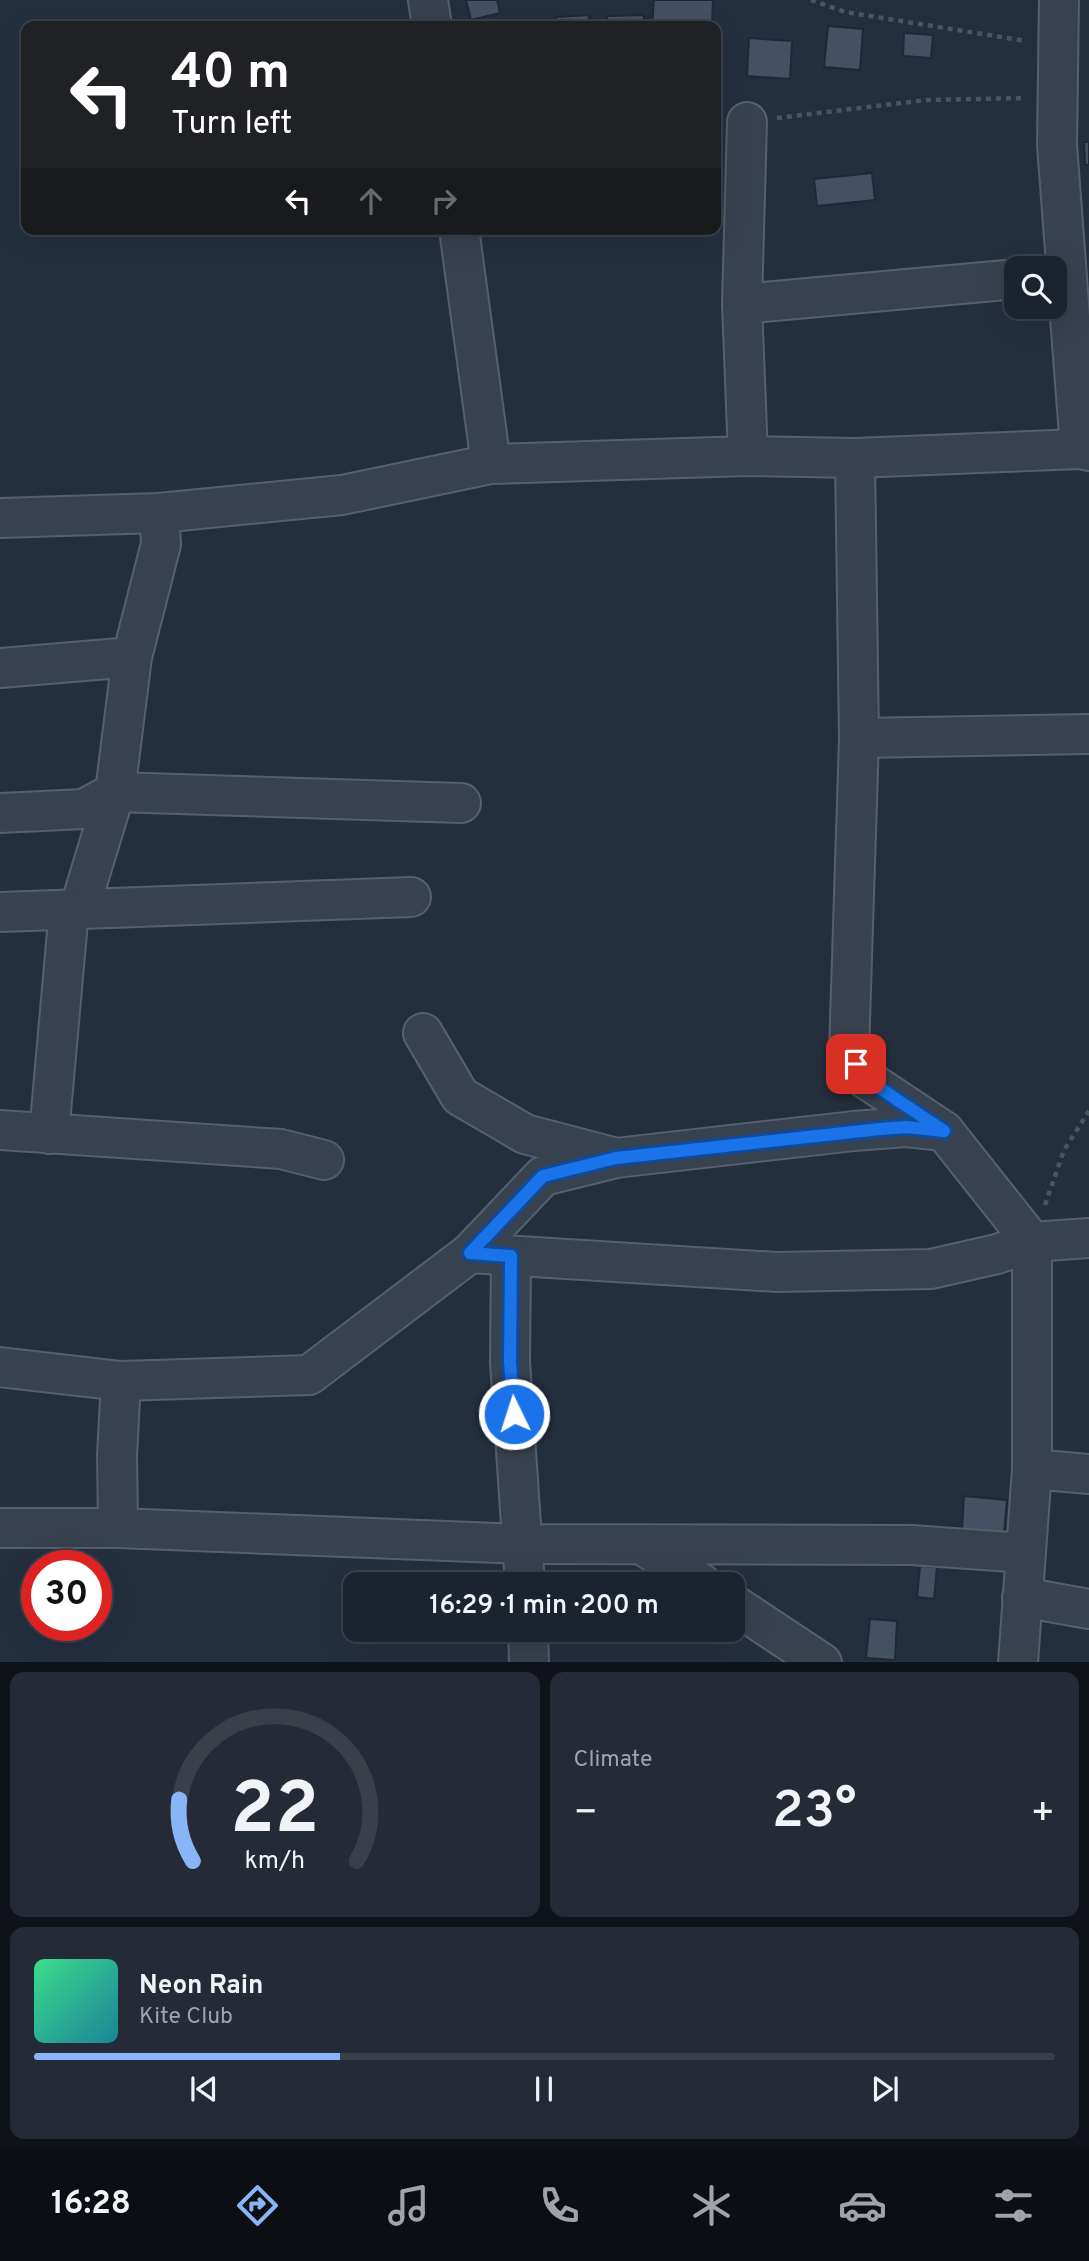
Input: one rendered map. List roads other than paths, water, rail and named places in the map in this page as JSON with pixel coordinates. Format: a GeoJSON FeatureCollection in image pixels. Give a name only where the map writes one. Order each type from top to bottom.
{"type":"FeatureCollection","features":[{"type":"Feature","properties":{"kind":"street"},"geometry":{"type":"LineString","coordinates":[[428,0],[431,21]]}},
{"type":"Feature","properties":{"kind":"street"},"geometry":{"type":"LineString","coordinates":[[0,518],[159,513],[342,495],[491,464],[748,456],[855,458],[1085,450],[1057,145],[1059,0]]}},
{"type":"Feature","properties":{"kind":"street"},"geometry":{"type":"LineString","coordinates":[[747,121],[742,304],[748,456]]}},
{"type":"Feature","properties":{"kind":"street"},"geometry":{"type":"LineString","coordinates":[[460,235],[491,464]]}},
{"type":"Feature","properties":{"kind":"street"},"geometry":{"type":"LineString","coordinates":[[742,304],[1004,280]]}},
{"type":"Feature","properties":{"kind":"street"},"geometry":{"type":"LineString","coordinates":[[855,458],[859,738],[849,1052],[863,1077],[944,1131],[1031,1242],[1032,1469],[1018,1662]]}},
{"type":"Feature","properties":{"kind":"street"},"geometry":{"type":"LineString","coordinates":[[49,1135],[74,910],[115,792],[132,657],[162,544],[159,513]]}},
{"type":"Feature","properties":{"kind":"street"},"geometry":{"type":"LineString","coordinates":[[0,668],[132,657]]}},
{"type":"Feature","properties":{"kind":"street"},"geometry":{"type":"LineString","coordinates":[[859,738],[1089,734]]}},
{"type":"Feature","properties":{"kind":"street"},"geometry":{"type":"LineString","coordinates":[[0,813],[84,809],[115,792],[461,803]]}},
{"type":"Feature","properties":{"kind":"street"},"geometry":{"type":"LineString","coordinates":[[0,912],[411,897]]}},
{"type":"Feature","properties":{"kind":"street"},"geometry":{"type":"LineString","coordinates":[[423,1033],[460,1096],[525,1135],[616,1158]]}},
{"type":"Feature","properties":{"kind":"street"},"geometry":{"type":"LineString","coordinates":[[0,1367],[121,1381],[309,1375],[470,1253],[543,1176],[616,1158],[867,1130],[906,1127],[944,1131]]}},
{"type":"Feature","properties":{"kind":"street"},"geometry":{"type":"LineString","coordinates":[[0,1130],[281,1149],[324,1160]]}},
{"type":"Feature","properties":{"kind":"street"},"geometry":{"type":"LineString","coordinates":[[470,1253],[777,1272],[931,1269],[997,1254],[1031,1242],[1089,1238]]}},
{"type":"Feature","properties":{"kind":"street"},"geometry":{"type":"LineString","coordinates":[[511,1256],[510,1362],[524,1572]]}},
{"type":"Feature","properties":{"kind":"street"},"geometry":{"type":"LineString","coordinates":[[118,1528],[121,1381]]}},
{"type":"Feature","properties":{"kind":"street"},"geometry":{"type":"LineString","coordinates":[[1032,1469],[1089,1474]]}},
{"type":"Feature","properties":{"kind":"street"},"geometry":{"type":"LineString","coordinates":[[0,1528],[118,1528],[523,1544],[911,1545],[1025,1553]]}},
{"type":"Feature","properties":{"kind":"street"},"geometry":{"type":"LineString","coordinates":[[644,1546],[684,1572]]}},
{"type":"Feature","properties":{"kind":"street"},"geometry":{"type":"LineString","coordinates":[[1022,1597],[1089,1609]]}},
{"type":"Feature","properties":{"kind":"street"},"geometry":{"type":"LineString","coordinates":[[745,1612],[822,1662]]}},
{"type":"Feature","properties":{"kind":"street"},"geometry":{"type":"LineString","coordinates":[[528,1642],[529,1662]]}}]}
